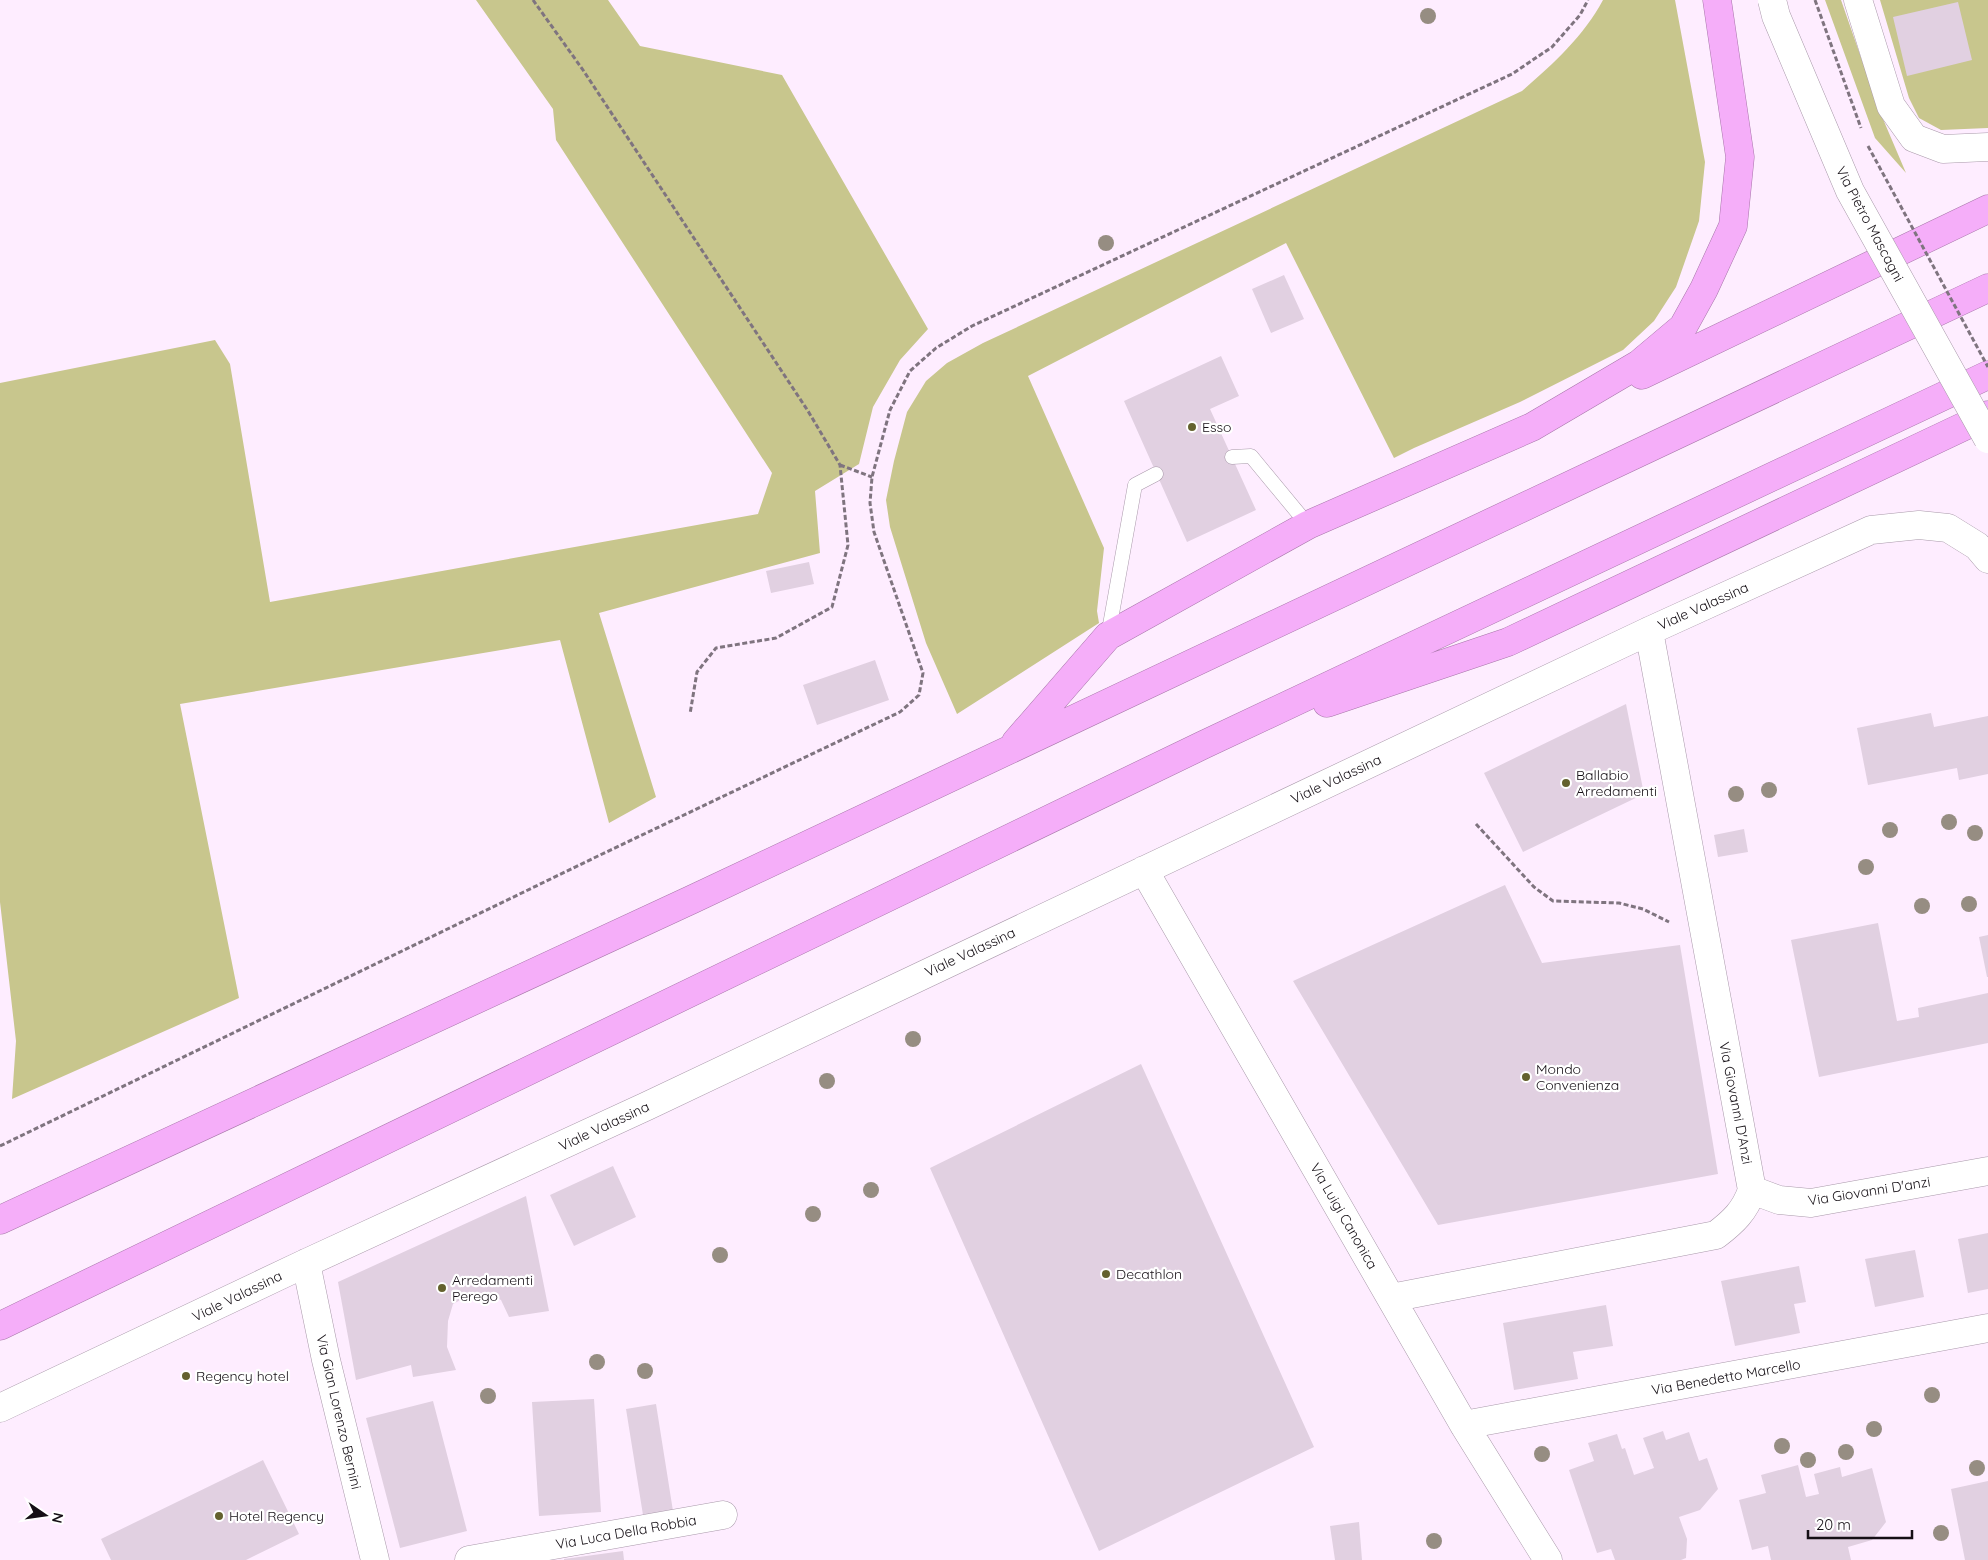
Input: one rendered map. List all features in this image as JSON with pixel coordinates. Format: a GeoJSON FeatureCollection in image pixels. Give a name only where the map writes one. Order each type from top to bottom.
{"type":"FeatureCollection","features":[{"type":"Feature","properties":{"kind":"highway"},"geometry":{"type":"LineString","coordinates":[[1532,427],[1639,364],[1683,327],[1704,289],[1733,226],[1740,157],[1717,0]]}},
{"type":"Feature","properties":{"kind":"highway"},"geometry":{"type":"LineString","coordinates":[[1009,751],[1108,636],[1308,525],[1532,427],[1988,209]]}},
{"type":"Feature","properties":{"kind":"highway"},"geometry":{"type":"LineString","coordinates":[[0,1220],[1009,751],[1988,288]]}},
{"type":"Feature","properties":{"kind":"highway"},"geometry":{"type":"LineString","coordinates":[[0,1326],[1203,746],[1988,375]]}},
{"type":"Feature","properties":{"kind":"highway"},"geometry":{"type":"LineString","coordinates":[[1203,746],[1508,642],[1988,415]]}},
{"type":"Feature","properties":{"kind":"street","name":"Via Pietro Mascagni"},"geometry":{"type":"LineString","coordinates":[[1772,0],[1776,16],[1850,191],[1988,439]]}},
{"type":"Feature","properties":{"kind":"street"},"geometry":{"type":"LineString","coordinates":[[1858,0],[1891,106],[1914,138],[1943,149],[1988,147]]}},
{"type":"Feature","properties":{"kind":"street","name":"Viale Valassina"},"geometry":{"type":"LineString","coordinates":[[0,1408],[306,1263],[647,1106],[1649,630],[1871,530],[1919,525],[1948,528],[1977,546],[1988,559]]}},
{"type":"Feature","properties":{"kind":"street","name":"Via Giovanni D'Anzi"},"geometry":{"type":"LineString","coordinates":[[1649,630],[1752,1190]]}},
{"type":"Feature","properties":{"kind":"street","name":"Via Luigi Canonica"},"geometry":{"type":"LineString","coordinates":[[1144,870],[1464,1425],[1548,1560]]}},
{"type":"Feature","properties":{"kind":"street","name":"Via Giovanni D'anzi"},"geometry":{"type":"LineString","coordinates":[[1752,1190],[1779,1200],[1811,1203],[1988,1171]]}},
{"type":"Feature","properties":{"kind":"street"},"geometry":{"type":"LineString","coordinates":[[1391,1298],[1716,1235],[1735,1221],[1748,1204],[1752,1190]]}},
{"type":"Feature","properties":{"kind":"street","name":"Via Gian Lorenzo Bernini"},"geometry":{"type":"LineString","coordinates":[[306,1263],[326,1360],[375,1560]]}},
{"type":"Feature","properties":{"kind":"street","name":"Via Benedetto Marcello"},"geometry":{"type":"LineString","coordinates":[[1464,1425],[1988,1328]]}},
{"type":"Feature","properties":{"kind":"street","name":"Via Luca Della Robbia"},"geometry":{"type":"LineString","coordinates":[[469,1560],[723,1515]]}},
{"type":"Feature","properties":{"kind":"lane"},"geometry":{"type":"LineString","coordinates":[[1232,456],[1251,456],[1308,525]]}},
{"type":"Feature","properties":{"kind":"lane"},"geometry":{"type":"LineString","coordinates":[[1108,636],[1135,485],[1156,474]]}},
{"type":"Feature","properties":{"kind":"path"},"geometry":{"type":"LineString","coordinates":[[533,0],[589,78],[808,411],[840,465],[848,545],[832,608],[776,638],[716,648],[697,672],[690,714]]}},
{"type":"Feature","properties":{"kind":"path"},"geometry":{"type":"LineString","coordinates":[[0,1146],[589,860],[900,712],[918,695],[923,672],[874,532],[870,503],[872,477],[890,410],[910,371],[936,348],[972,326],[1512,74],[1552,47],[1580,15],[1588,0]]}},
{"type":"Feature","properties":{"kind":"path"},"geometry":{"type":"LineString","coordinates":[[1815,0],[1861,130]]}},
{"type":"Feature","properties":{"kind":"path"},"geometry":{"type":"LineString","coordinates":[[1864,139],[1988,367]]}},
{"type":"Feature","properties":{"kind":"path"},"geometry":{"type":"LineString","coordinates":[[840,465],[872,477]]}},
{"type":"Feature","properties":{"kind":"path"},"geometry":{"type":"LineString","coordinates":[[1476,824],[1534,887],[1554,901],[1620,903],[1643,909],[1666,919],[1686,938],[1706,941]]}},
{"type":"Feature","properties":{"kind":"shaded area"},"geometry":{"type":"Polygon","coordinates":[[[476,0],[608,0],[640,46],[782,75],[928,329],[900,360],[873,407],[859,464],[815,491],[820,553],[599,613],[656,797],[609,823],[560,640],[180,704],[239,998],[12,1099],[16,1041],[0,902],[0,383],[215,340],[230,364],[270,602],[758,514],[772,473],[556,140],[553,109],[476,0]]]}},
{"type":"Feature","properties":{"kind":"shaded area"},"geometry":{"type":"Polygon","coordinates":[[[1603,0],[1675,0],[1705,162],[1699,221],[1676,287],[1654,321],[1623,350],[1520,402],[1394,458],[1286,243],[1028,376],[1104,548],[1097,611],[1099,623],[957,714],[926,643],[890,527],[886,500],[907,412],[926,381],[947,363],[983,343],[1522,91],[1577,38],[1603,0]]]}},
{"type":"Feature","properties":{"kind":"shaded area"},"geometry":{"type":"Polygon","coordinates":[[[1825,0],[1841,0],[1880,112],[1906,173],[1875,138],[1825,0]]]}},
{"type":"Feature","properties":{"kind":"shaded area"},"geometry":{"type":"Polygon","coordinates":[[[1880,0],[1988,0],[1988,128],[1941,130],[1919,118],[1909,98],[1880,0]]]}},
{"type":"Feature","properties":{"kind":"building"},"geometry":{"type":"Polygon","coordinates":[[[1958,2],[1972,60],[1907,76],[1893,17],[1958,2]]]}},
{"type":"Feature","properties":{"kind":"building"},"geometry":{"type":"Polygon","coordinates":[[[1284,275],[1304,319],[1271,333],[1252,289],[1284,275]]]}},
{"type":"Feature","properties":{"kind":"building"},"geometry":{"type":"Polygon","coordinates":[[[1221,356],[1239,396],[1210,409],[1256,510],[1187,542],[1124,401],[1221,356]]]}},
{"type":"Feature","properties":{"kind":"building"},"geometry":{"type":"Polygon","coordinates":[[[809,562],[814,584],[771,593],[766,571],[809,562]]]}},
{"type":"Feature","properties":{"kind":"building"},"geometry":{"type":"Polygon","coordinates":[[[875,660],[889,700],[817,725],[803,685],[875,660]]]}},
{"type":"Feature","properties":{"kind":"building","name":"Ballabio Arredamenti"},"geometry":{"type":"Polygon","coordinates":[[[1626,704],[1644,794],[1523,852],[1484,773],[1626,704]]]}},
{"type":"Feature","properties":{"kind":"building"},"geometry":{"type":"Polygon","coordinates":[[[1931,713],[1934,727],[1988,716],[1988,774],[1959,780],[1957,768],[1868,785],[1857,728],[1931,713]]]}},
{"type":"Feature","properties":{"kind":"building"},"geometry":{"type":"Polygon","coordinates":[[[1744,829],[1748,852],[1718,857],[1714,835],[1744,829]]]}},
{"type":"Feature","properties":{"kind":"building","name":"Mondo Convenienza"},"geometry":{"type":"Polygon","coordinates":[[[1505,885],[1542,963],[1680,945],[1718,1174],[1438,1225],[1293,981],[1505,885]]]}},
{"type":"Feature","properties":{"kind":"building"},"geometry":{"type":"Polygon","coordinates":[[[1878,923],[1897,1021],[1919,1017],[1918,1008],[1988,993],[1988,1043],[1819,1077],[1791,940],[1878,923]]]}},
{"type":"Feature","properties":{"kind":"building"},"geometry":{"type":"Polygon","coordinates":[[[1988,935],[1988,977],[1987,977],[1979,937],[1988,935]]]}},
{"type":"Feature","properties":{"kind":"building","name":"Decathlon"},"geometry":{"type":"Polygon","coordinates":[[[1141,1064],[1314,1447],[1099,1551],[930,1168],[1141,1064]]]}},
{"type":"Feature","properties":{"kind":"building"},"geometry":{"type":"Polygon","coordinates":[[[613,1166],[636,1217],[574,1246],[550,1195],[613,1166]]]}},
{"type":"Feature","properties":{"kind":"building","name":"Arredamenti Perego"},"geometry":{"type":"Polygon","coordinates":[[[526,1196],[549,1311],[509,1317],[501,1300],[488,1294],[466,1297],[453,1304],[448,1321],[447,1347],[456,1370],[413,1377],[411,1365],[356,1380],[338,1282],[526,1196]]]}},
{"type":"Feature","properties":{"kind":"building"},"geometry":{"type":"Polygon","coordinates":[[[1988,1233],[1988,1289],[1968,1293],[1958,1239],[1988,1233]]]}},
{"type":"Feature","properties":{"kind":"building"},"geometry":{"type":"Polygon","coordinates":[[[1915,1250],[1924,1297],[1875,1307],[1865,1259],[1915,1250]]]}},
{"type":"Feature","properties":{"kind":"building"},"geometry":{"type":"Polygon","coordinates":[[[1799,1266],[1806,1302],[1794,1304],[1800,1333],[1735,1346],[1721,1281],[1799,1266]]]}},
{"type":"Feature","properties":{"kind":"building"},"geometry":{"type":"Polygon","coordinates":[[[1606,1305],[1613,1346],[1573,1352],[1578,1379],[1514,1390],[1503,1323],[1606,1305]]]}},
{"type":"Feature","properties":{"kind":"building"},"geometry":{"type":"Polygon","coordinates":[[[594,1399],[601,1512],[539,1516],[532,1402],[594,1399]]]}},
{"type":"Feature","properties":{"kind":"building"},"geometry":{"type":"Polygon","coordinates":[[[433,1401],[467,1531],[400,1548],[366,1418],[433,1401]]]}},
{"type":"Feature","properties":{"kind":"building"},"geometry":{"type":"Polygon","coordinates":[[[656,1404],[673,1511],[643,1515],[626,1409],[656,1404]]]}},
{"type":"Feature","properties":{"kind":"building"},"geometry":{"type":"Polygon","coordinates":[[[1663,1431],[1666,1440],[1689,1432],[1699,1461],[1707,1458],[1718,1489],[1700,1510],[1679,1517],[1687,1539],[1686,1558],[1681,1560],[1615,1560],[1611,1549],[1597,1553],[1569,1470],[1594,1461],[1588,1443],[1617,1434],[1622,1449],[1625,1448],[1634,1475],[1654,1468],[1643,1438],[1663,1431]]]}},
{"type":"Feature","properties":{"kind":"building","name":"Hotel Regency"},"geometry":{"type":"Polygon","coordinates":[[[263,1460],[299,1534],[246,1560],[111,1560],[101,1539],[263,1460]]]}},
{"type":"Feature","properties":{"kind":"building"},"geometry":{"type":"Polygon","coordinates":[[[1798,1465],[1806,1497],[1819,1494],[1814,1474],[1840,1467],[1842,1477],[1872,1468],[1886,1522],[1872,1540],[1848,1547],[1851,1560],[1771,1560],[1768,1546],[1752,1550],[1739,1500],[1766,1493],[1761,1475],[1798,1465]]]}},
{"type":"Feature","properties":{"kind":"building"},"geometry":{"type":"Polygon","coordinates":[[[1988,1481],[1988,1560],[1965,1560],[1951,1489],[1988,1481]]]}},
{"type":"Feature","properties":{"kind":"building"},"geometry":{"type":"Polygon","coordinates":[[[1359,1522],[1362,1560],[1335,1560],[1330,1526],[1359,1522]]]}},
{"type":"Feature","properties":{"kind":"building"},"geometry":{"type":"Polygon","coordinates":[[[623,1551],[624,1560],[564,1560],[564,1559],[623,1551]]]}},
{"type":"Feature","properties":{"kind":"place","name":"Esso"},"geometry":{"type":"Point","coordinates":[1192,427]}},
{"type":"Feature","properties":{"kind":"place","name":"Ballabio Arredamenti"},"geometry":{"type":"Point","coordinates":[1566,783]}},
{"type":"Feature","properties":{"kind":"place","name":"Mondo Convenienza"},"geometry":{"type":"Point","coordinates":[1526,1077]}},
{"type":"Feature","properties":{"kind":"place","name":"Decathlon"},"geometry":{"type":"Point","coordinates":[1106,1274]}},
{"type":"Feature","properties":{"kind":"place","name":"Arredamenti Perego"},"geometry":{"type":"Point","coordinates":[442,1288]}},
{"type":"Feature","properties":{"kind":"place","name":"Regency hotel"},"geometry":{"type":"Point","coordinates":[186,1376]}},
{"type":"Feature","properties":{"kind":"place","name":"Hotel Regency"},"geometry":{"type":"Point","coordinates":[219,1516]}}]}
